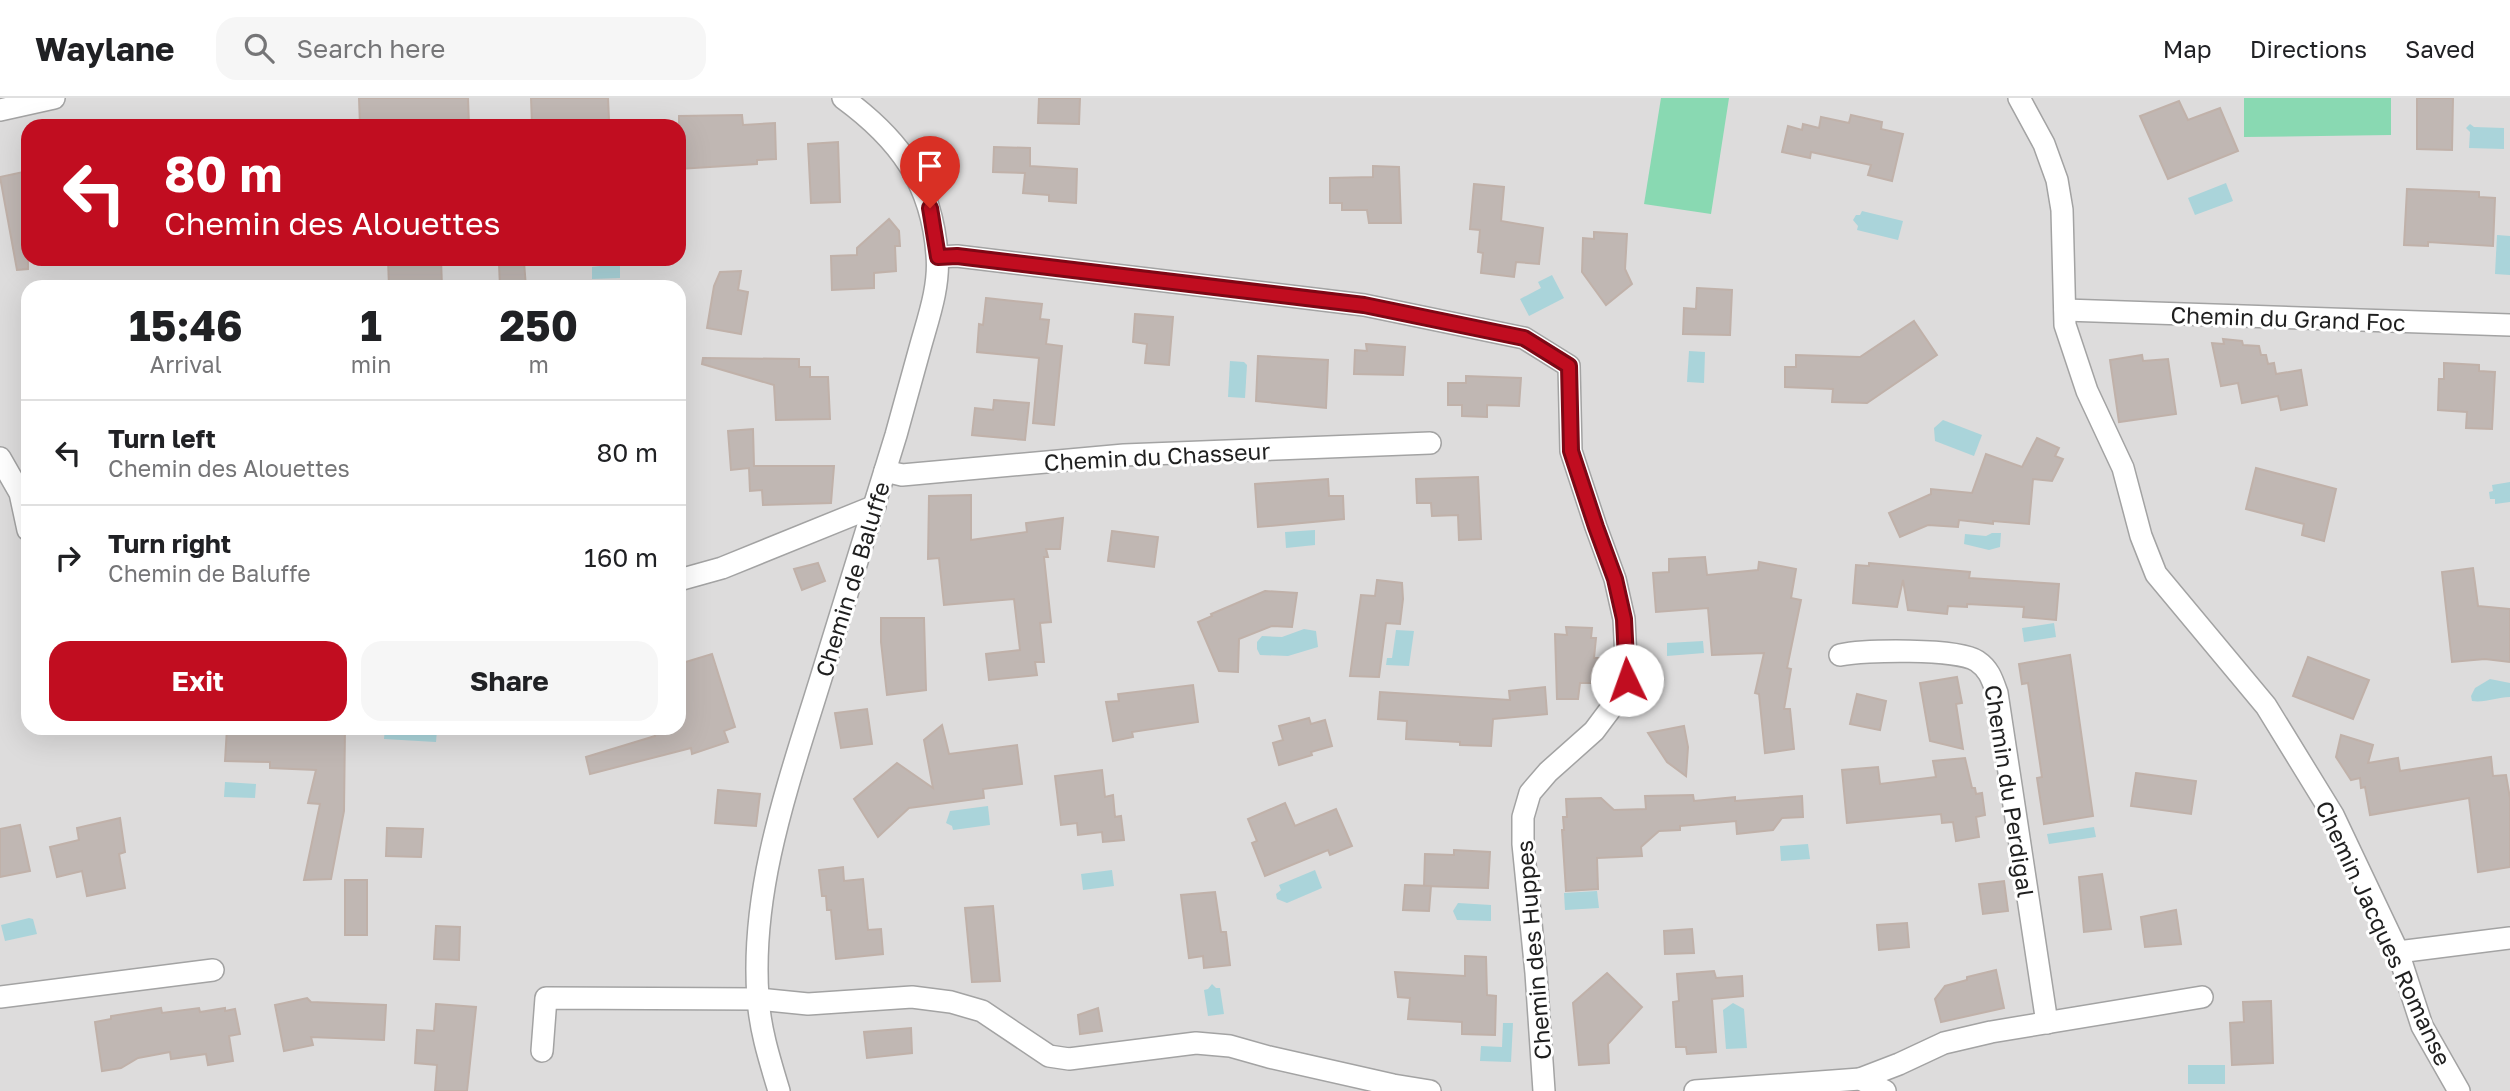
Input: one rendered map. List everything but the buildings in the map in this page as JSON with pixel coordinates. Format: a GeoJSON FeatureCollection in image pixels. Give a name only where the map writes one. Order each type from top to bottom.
{"type":"FeatureCollection","features":[{"type":"Feature","properties":{"kind":"street"},"geometry":{"type":"LineString","coordinates":[[0,110],[54,98]]}},
{"type":"Feature","properties":{"kind":"street","name":"Chemin de Baluffe"},"geometry":{"type":"LineString","coordinates":[[779,1091],[768,1054],[758,999],[758,933],[778,816],[875,506],[932,304],[938,257],[930,208],[909,162],[869,117],[843,98]]}},
{"type":"Feature","properties":{"kind":"street","name":"Chemin Jacques Romanse"},"geometry":{"type":"LineString","coordinates":[[2019,98],[2044,144],[2057,180],[2062,209],[2065,325],[2087,391],[2123,468],[2141,536],[2156,574],[2266,706],[2333,815],[2398,952],[2422,1026],[2459,1091]]}},
{"type":"Feature","properties":{"kind":"street","name":"Chemin des Huppes"},"geometry":{"type":"LineString","coordinates":[[938,257],[957,256],[1117,274],[1364,305],[1524,338],[1569,366],[1571,451],[1615,579],[1624,619],[1627,680],[1594,731],[1548,772],[1530,793],[1523,817],[1544,1091]]}},
{"type":"Feature","properties":{"kind":"street","name":"Chemin du Grand Foc"},"geometry":{"type":"LineString","coordinates":[[2066,310],[2510,325]]}},
{"type":"Feature","properties":{"kind":"street","name":"Chemin du Chasseur"},"geometry":{"type":"LineString","coordinates":[[885,471],[902,475],[1124,454],[1430,443]]}},
{"type":"Feature","properties":{"kind":"street"},"geometry":{"type":"LineString","coordinates":[[0,458],[21,498]]}},
{"type":"Feature","properties":{"kind":"street"},"geometry":{"type":"LineString","coordinates":[[686,578],[722,568],[875,506]]}},
{"type":"Feature","properties":{"kind":"street","name":"Chemin du Perdigal"},"geometry":{"type":"LineString","coordinates":[[1840,654],[1861,651],[1955,654],[1975,660],[1990,673],[1997,692],[2047,1023]]}},
{"type":"Feature","properties":{"kind":"street"},"geometry":{"type":"LineString","coordinates":[[2398,952],[2510,938]]}},
{"type":"Feature","properties":{"kind":"street"},"geometry":{"type":"LineString","coordinates":[[0,997],[213,970]]}},
{"type":"Feature","properties":{"kind":"street"},"geometry":{"type":"LineString","coordinates":[[542,1051],[547,998],[758,999],[808,1004],[912,997],[951,1002],[982,1011],[1049,1056],[1069,1059],[1196,1043],[1230,1046],[1393,1085],[1430,1091]]}},
{"type":"Feature","properties":{"kind":"street"},"geometry":{"type":"LineString","coordinates":[[1695,1091],[1860,1079],[1944,1043],[1991,1032],[2202,997]]}},
{"type":"Feature","properties":{"kind":"street"},"geometry":{"type":"LineString","coordinates":[[1860,1079],[1885,1091]]}},
{"type":"Feature","properties":{"kind":"shaded area"},"geometry":{"type":"Polygon","coordinates":[[[0,98],[2510,98],[2510,1091],[0,1091],[0,98]]]}},
{"type":"Feature","properties":{"kind":"green space"},"geometry":{"type":"Polygon","coordinates":[[[1661,98],[1729,98],[1711,214],[1644,204],[1661,98]]]}},
{"type":"Feature","properties":{"kind":"green space"},"geometry":{"type":"Polygon","coordinates":[[[2244,98],[2391,98],[2391,135],[2244,137],[2244,98]]]}},
{"type":"Feature","properties":{"kind":"water"},"geometry":{"type":"Polygon","coordinates":[[[2470,124],[2474,127],[2504,128],[2504,149],[2469,148],[2470,132],[2466,128],[2470,124]]]}},
{"type":"Feature","properties":{"kind":"water"},"geometry":{"type":"Polygon","coordinates":[[[2226,183],[2233,201],[2195,215],[2188,198],[2226,183]]]}},
{"type":"Feature","properties":{"kind":"water"},"geometry":{"type":"Polygon","coordinates":[[[1862,211],[1903,221],[1898,240],[1857,230],[1858,226],[1853,220],[1862,211]]]}},
{"type":"Feature","properties":{"kind":"water"},"geometry":{"type":"Polygon","coordinates":[[[2497,235],[2510,236],[2510,275],[2495,274],[2497,235]]]}},
{"type":"Feature","properties":{"kind":"water"},"geometry":{"type":"Polygon","coordinates":[[[620,266],[620,278],[592,279],[592,267],[620,266]]]}},
{"type":"Feature","properties":{"kind":"water"},"geometry":{"type":"Polygon","coordinates":[[[1552,275],[1564,298],[1529,316],[1520,299],[1541,288],[1538,282],[1552,275]]]}},
{"type":"Feature","properties":{"kind":"water"},"geometry":{"type":"Polygon","coordinates":[[[1689,351],[1705,352],[1704,383],[1687,382],[1689,351]]]}},
{"type":"Feature","properties":{"kind":"water"},"geometry":{"type":"Polygon","coordinates":[[[1230,361],[1244,362],[1247,365],[1245,398],[1228,397],[1230,361]]]}},
{"type":"Feature","properties":{"kind":"water"},"geometry":{"type":"Polygon","coordinates":[[[1943,420],[1982,435],[1974,456],[1935,441],[1934,428],[1943,420]]]}},
{"type":"Feature","properties":{"kind":"water"},"geometry":{"type":"Polygon","coordinates":[[[2510,482],[2510,502],[2495,504],[2495,499],[2490,499],[2492,485],[2510,482]]]}},
{"type":"Feature","properties":{"kind":"water"},"geometry":{"type":"Polygon","coordinates":[[[1315,530],[1315,545],[1286,548],[1285,532],[1315,530]]]}},
{"type":"Feature","properties":{"kind":"water"},"geometry":{"type":"Polygon","coordinates":[[[2001,533],[2000,547],[1989,550],[1964,544],[1965,534],[1986,536],[2001,533]]]}},
{"type":"Feature","properties":{"kind":"water"},"geometry":{"type":"Polygon","coordinates":[[[2054,623],[2056,637],[2024,642],[2022,628],[2054,623]]]}},
{"type":"Feature","properties":{"kind":"water"},"geometry":{"type":"Polygon","coordinates":[[[1304,629],[1316,631],[1318,647],[1288,656],[1260,655],[1257,642],[1262,636],[1282,637],[1304,629]]]}},
{"type":"Feature","properties":{"kind":"water"},"geometry":{"type":"Polygon","coordinates":[[[1396,630],[1414,631],[1409,666],[1386,665],[1387,658],[1392,658],[1396,630]]]}},
{"type":"Feature","properties":{"kind":"water"},"geometry":{"type":"Polygon","coordinates":[[[1703,641],[1704,653],[1667,656],[1667,643],[1703,641]]]}},
{"type":"Feature","properties":{"kind":"water"},"geometry":{"type":"Polygon","coordinates":[[[2490,679],[2510,683],[2510,697],[2472,701],[2475,688],[2490,679]]]}},
{"type":"Feature","properties":{"kind":"water"},"geometry":{"type":"Polygon","coordinates":[[[384,735],[437,735],[436,742],[384,739],[384,735]]]}},
{"type":"Feature","properties":{"kind":"water"},"geometry":{"type":"Polygon","coordinates":[[[225,782],[256,784],[255,798],[224,797],[225,782]]]}},
{"type":"Feature","properties":{"kind":"water"},"geometry":{"type":"Polygon","coordinates":[[[988,806],[990,825],[953,830],[952,826],[946,823],[950,811],[988,806]]]}},
{"type":"Feature","properties":{"kind":"water"},"geometry":{"type":"Polygon","coordinates":[[[2094,827],[2096,837],[2049,844],[2047,834],[2094,827]]]}},
{"type":"Feature","properties":{"kind":"water"},"geometry":{"type":"Polygon","coordinates":[[[1808,844],[1810,859],[1781,861],[1780,846],[1808,844]]]}},
{"type":"Feature","properties":{"kind":"water"},"geometry":{"type":"Polygon","coordinates":[[[1112,870],[1114,886],[1083,890],[1081,874],[1112,870]]]}},
{"type":"Feature","properties":{"kind":"water"},"geometry":{"type":"Polygon","coordinates":[[[1315,870],[1322,888],[1287,903],[1277,899],[1276,894],[1281,890],[1279,885],[1315,870]]]}},
{"type":"Feature","properties":{"kind":"water"},"geometry":{"type":"Polygon","coordinates":[[[1597,891],[1599,908],[1565,910],[1564,893],[1597,891]]]}},
{"type":"Feature","properties":{"kind":"water"},"geometry":{"type":"Polygon","coordinates":[[[1458,903],[1491,905],[1491,921],[1457,920],[1453,911],[1458,903]]]}},
{"type":"Feature","properties":{"kind":"water"},"geometry":{"type":"Polygon","coordinates":[[[33,919],[37,934],[5,941],[1,925],[33,919]]]}},
{"type":"Feature","properties":{"kind":"water"},"geometry":{"type":"Polygon","coordinates":[[[1212,984],[1220,988],[1224,1014],[1208,1016],[1204,990],[1212,984]]]}},
{"type":"Feature","properties":{"kind":"water"},"geometry":{"type":"Polygon","coordinates":[[[1733,1003],[1744,1009],[1747,1048],[1726,1049],[1723,1010],[1733,1003]]]}},
{"type":"Feature","properties":{"kind":"water"},"geometry":{"type":"Polygon","coordinates":[[[1503,1023],[1513,1023],[1511,1062],[1480,1061],[1481,1046],[1502,1047],[1503,1023]]]}},
{"type":"Feature","properties":{"kind":"water"},"geometry":{"type":"Polygon","coordinates":[[[2188,1065],[2225,1065],[2225,1084],[2188,1084],[2188,1065]]]}},
{"type":"Feature","properties":{"kind":"route"},"geometry":{"type":"LineString","coordinates":[[930,208],[938,257],[957,256],[1117,274],[1364,305],[1524,338],[1569,366],[1571,451],[1615,579],[1624,619],[1627,680]]}}]}
